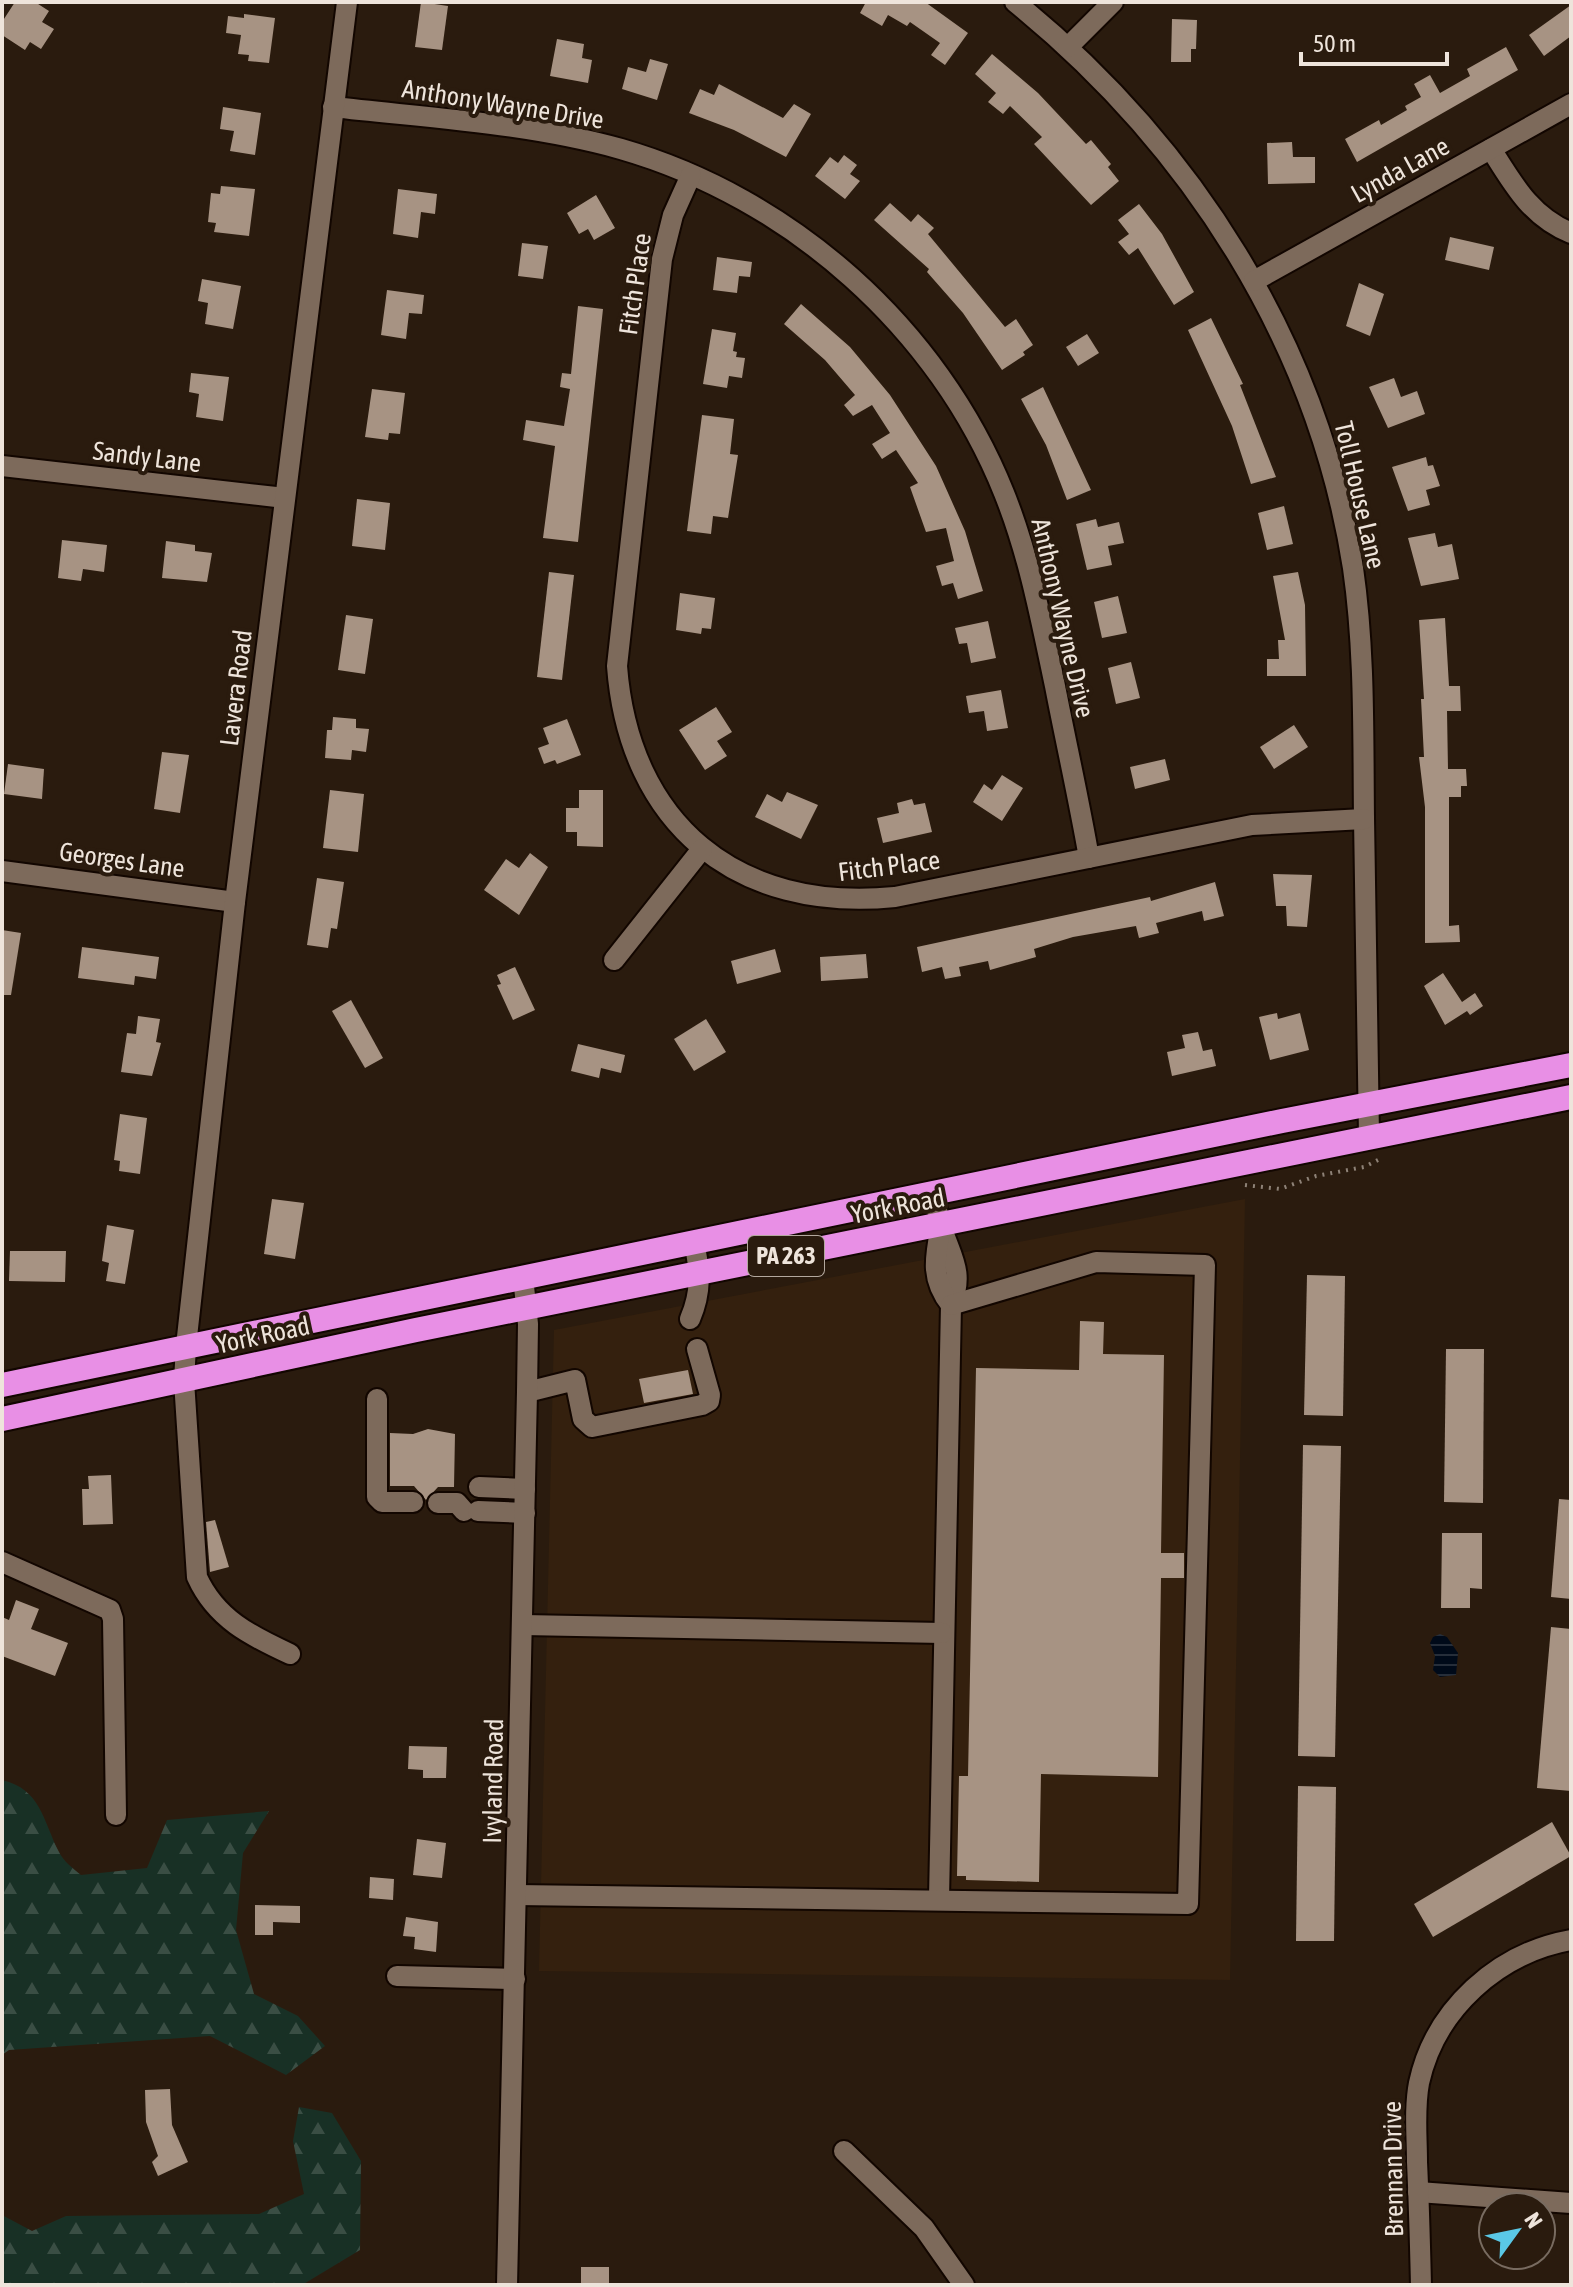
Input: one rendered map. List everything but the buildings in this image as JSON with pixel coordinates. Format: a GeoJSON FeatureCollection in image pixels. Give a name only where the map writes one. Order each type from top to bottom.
{"type":"FeatureCollection","features":[{"type":"Feature","properties":{"kind":"highway","name":"York Road"},"geometry":{"type":"LineString","coordinates":[[2,1385],[1571,1065]]}},
{"type":"Feature","properties":{"kind":"highway","name":"York Road"},"geometry":{"type":"LineString","coordinates":[[2,1419],[525,1308],[1571,1097]]}},
{"type":"Feature","properties":{"kind":"street","name":"Lavera Road"},"geometry":{"type":"LineString","coordinates":[[290,1654],[242,1631],[205,1596],[197,1577],[184,1381],[235,902],[347,2]]}},
{"type":"Feature","properties":{"kind":"street","name":"Toll House Lane"},"geometry":{"type":"LineString","coordinates":[[1015,2],[1068,47],[1144,124],[1184,174],[1254,281],[1293,360],[1318,425],[1342,512],[1361,645],[1369,1136]]}},
{"type":"Feature","properties":{"kind":"street"},"geometry":{"type":"LineString","coordinates":[[1068,47],[1113,2]]}},
{"type":"Feature","properties":{"kind":"street","name":"Lynda Lane"},"geometry":{"type":"LineString","coordinates":[[1254,281],[1571,104]]}},
{"type":"Feature","properties":{"kind":"street","name":"Anthony Wayne Drive"},"geometry":{"type":"LineString","coordinates":[[333,107],[582,139],[691,175],[777,221],[848,274],[902,328],[958,403],[998,479],[1025,551],[1089,858]]}},
{"type":"Feature","properties":{"kind":"street"},"geometry":{"type":"LineString","coordinates":[[1491,149],[1522,198],[1541,216],[1571,233]]}},
{"type":"Feature","properties":{"kind":"street","name":"Fitch Place"},"geometry":{"type":"LineString","coordinates":[[691,175],[673,215],[662,259],[617,666],[619,700],[638,765],[672,820],[702,849],[738,873],[769,886],[802,896],[847,901],[895,897],[1252,825],[1364,819]]}},
{"type":"Feature","properties":{"kind":"street","name":"Sandy Lane"},"geometry":{"type":"LineString","coordinates":[[2,466],[285,498]]}},
{"type":"Feature","properties":{"kind":"street"},"geometry":{"type":"LineString","coordinates":[[614,960],[702,849]]}},
{"type":"Feature","properties":{"kind":"street","name":"Georges Lane"},"geometry":{"type":"LineString","coordinates":[[2,871],[235,902]]}},
{"type":"Feature","properties":{"kind":"street"},"geometry":{"type":"LineString","coordinates":[[1513,1076],[1518,1107]]}},
{"type":"Feature","properties":{"kind":"street"},"geometry":{"type":"LineString","coordinates":[[934,1193],[941,1226],[954,1254],[958,1289],[951,1305],[939,1899]]}},
{"type":"Feature","properties":{"kind":"street"},"geometry":{"type":"LineString","coordinates":[[690,1319],[697,1302],[701,1273],[694,1242]]}},
{"type":"Feature","properties":{"kind":"street"},"geometry":{"type":"LineString","coordinates":[[516,1895],[1188,1904],[1205,1265],[1096,1262],[951,1305]]}},
{"type":"Feature","properties":{"kind":"street","name":"Ivyland Road"},"geometry":{"type":"LineString","coordinates":[[507,2285],[527,1392],[523,1277]]}},
{"type":"Feature","properties":{"kind":"street"},"geometry":{"type":"LineString","coordinates":[[527,1392],[575,1380],[583,1419],[592,1427],[702,1405],[709,1401],[710,1395],[697,1349]]}},
{"type":"Feature","properties":{"kind":"street"},"geometry":{"type":"LineString","coordinates":[[377,1399],[374,1489],[382,1502],[413,1502]]}},
{"type":"Feature","properties":{"kind":"street"},"geometry":{"type":"LineString","coordinates":[[479,1487],[525,1489]]}},
{"type":"Feature","properties":{"kind":"street"},"geometry":{"type":"LineString","coordinates":[[438,1503],[457,1503],[471,1511],[525,1513]]}},
{"type":"Feature","properties":{"kind":"street"},"geometry":{"type":"LineString","coordinates":[[2,1562],[110,1610],[113,1619],[116,1815]]}},
{"type":"Feature","properties":{"kind":"street"},"geometry":{"type":"LineString","coordinates":[[523,1625],[942,1633]]}},
{"type":"Feature","properties":{"kind":"street","name":"Brennan Drive"},"geometry":{"type":"LineString","coordinates":[[1421,2285],[1416,2106],[1419,2083],[1430,2050],[1446,2019],[1468,1993],[1508,1962],[1531,1951],[1571,1940]]}},
{"type":"Feature","properties":{"kind":"street"},"geometry":{"type":"LineString","coordinates":[[397,1976],[515,1979]]}},
{"type":"Feature","properties":{"kind":"street"},"geometry":{"type":"LineString","coordinates":[[844,2151],[924,2228],[964,2285]]}},
{"type":"Feature","properties":{"kind":"street"},"geometry":{"type":"LineString","coordinates":[[1418,2192],[1571,2203]]}},
{"type":"Feature","properties":{"kind":"shaded area"},"geometry":{"type":"Polygon","coordinates":[[[1245,1199],[1230,1980],[539,1971],[554,1330],[1245,1199]]]}},
{"type":"Feature","properties":{"kind":"green space"},"geometry":{"type":"Polygon","coordinates":[[[2,1780],[15,1784],[33,1799],[61,1855],[81,1875],[147,1868],[167,1820],[269,1811],[243,1853],[236,1930],[254,1994],[298,2016],[325,2046],[286,2075],[210,2036],[9,2050],[2,2055],[2,1780]]]}},
{"type":"Feature","properties":{"kind":"green space"},"geometry":{"type":"Polygon","coordinates":[[[299,2107],[332,2113],[361,2161],[360,2250],[302,2285],[2,2285],[2,2215],[32,2231],[66,2216],[259,2214],[304,2194],[293,2141],[299,2107]]]}},
{"type":"Feature","properties":{"kind":"water"},"geometry":{"type":"Polygon","coordinates":[[[1440,1634],[1447,1637],[1458,1653],[1456,1675],[1440,1677],[1433,1670],[1435,1656],[1430,1643],[1433,1637],[1440,1634]]]}}]}
